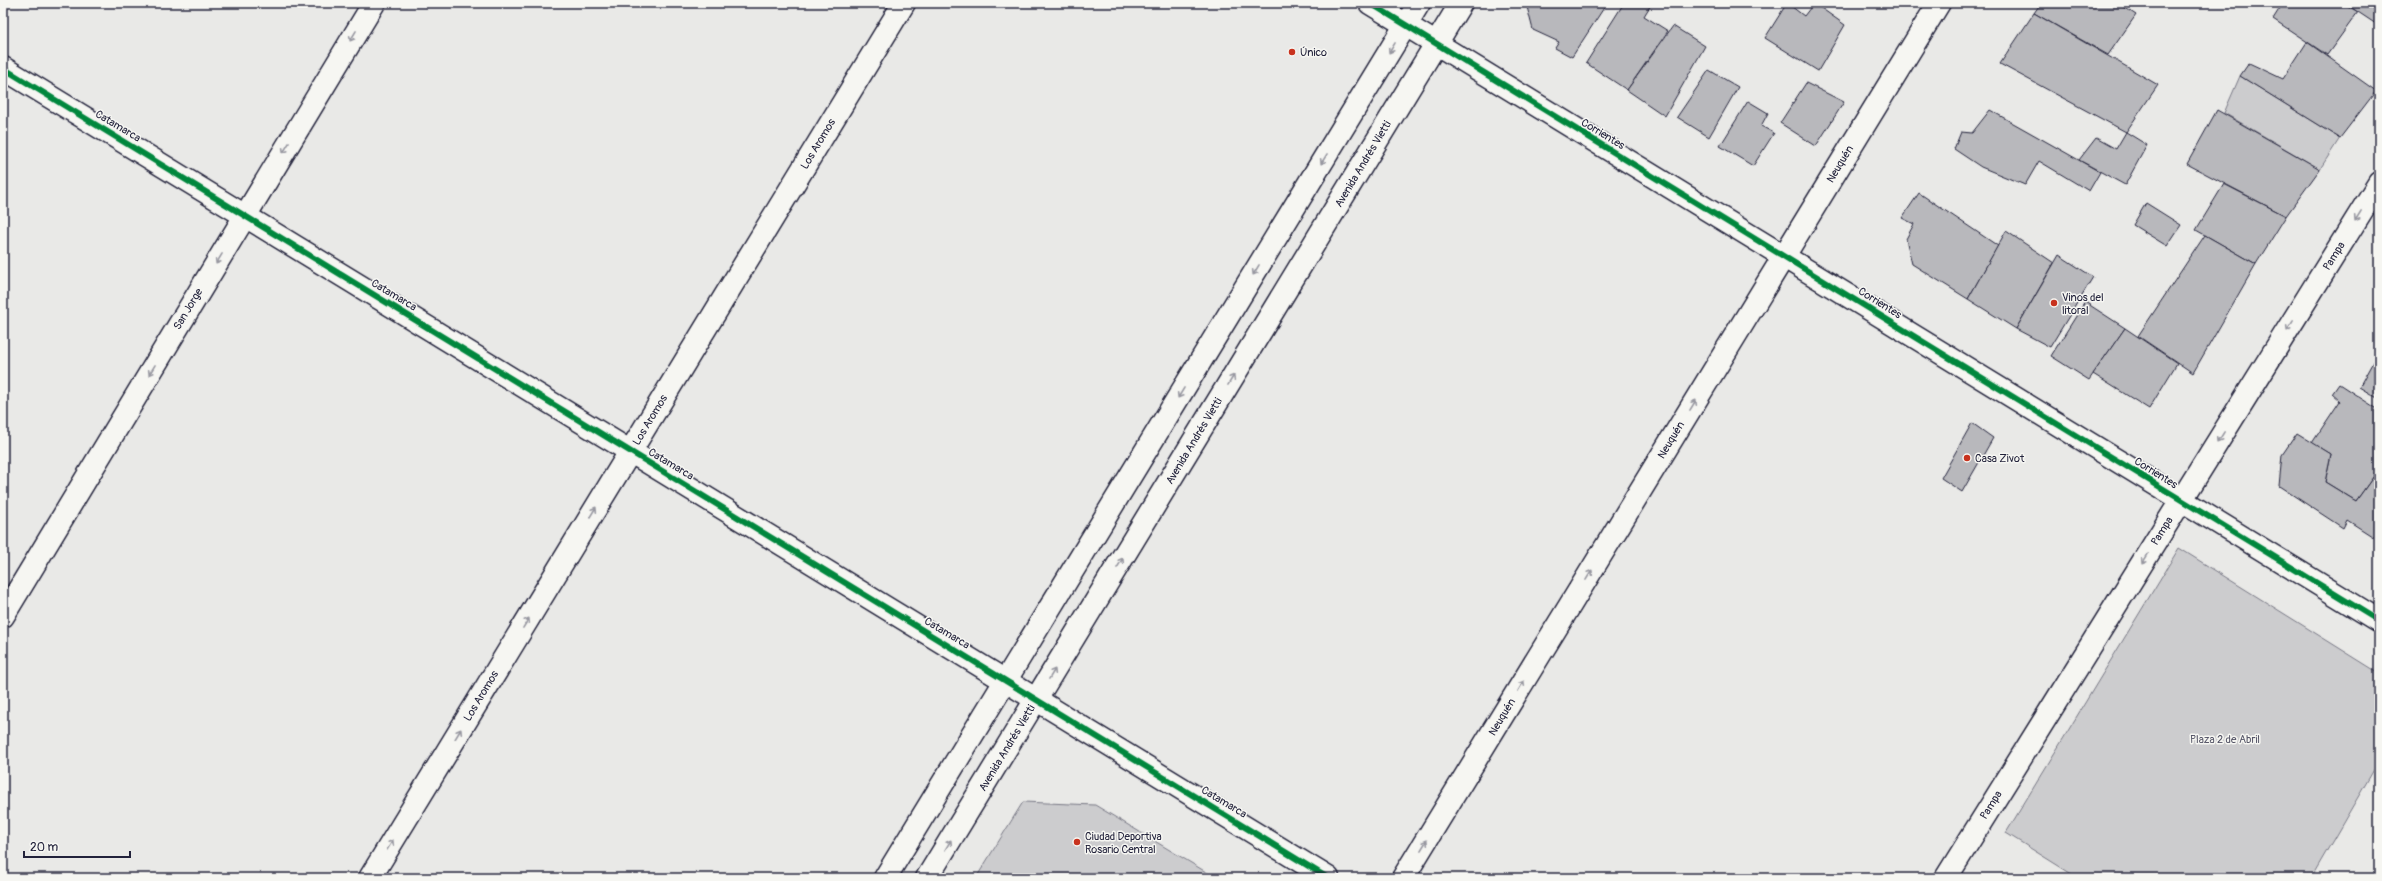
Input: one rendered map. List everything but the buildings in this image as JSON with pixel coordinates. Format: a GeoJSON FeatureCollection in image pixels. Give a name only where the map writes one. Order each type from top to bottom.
{"type":"FeatureCollection","features":[{"type":"Feature","properties":{"kind":"street","name":"San Jorge"},"geometry":{"type":"LineString","coordinates":[[3,616],[374,3]]}},
{"type":"Feature","properties":{"kind":"street","name":"Los Aromos"},"geometry":{"type":"LineString","coordinates":[[370,878],[904,3]]}},
{"type":"Feature","properties":{"kind":"street","name":"Corrientes"},"geometry":{"type":"LineString","coordinates":[[1370,3],[2379,621]]}},
{"type":"Feature","properties":{"kind":"street"},"geometry":{"type":"LineString","coordinates":[[886,878],[1419,3]]}},
{"type":"Feature","properties":{"kind":"street","name":"Avenida Andrés Vietti"},"geometry":{"type":"LineString","coordinates":[[927,878],[1461,3]]}},
{"type":"Feature","properties":{"kind":"street","name":"Neuquén"},"geometry":{"type":"LineString","coordinates":[[1403,878],[1939,3]]}},
{"type":"Feature","properties":{"kind":"street","name":"Catamarca"},"geometry":{"type":"LineString","coordinates":[[3,68],[1328,878]]}},
{"type":"Feature","properties":{"kind":"street","name":"Pampa"},"geometry":{"type":"LineString","coordinates":[[1946,878],[2379,183]]}},
{"type":"Feature","properties":{"kind":"green space"},"geometry":{"type":"Polygon","coordinates":[[[2240,76],[2340,138],[2320,169],[2224,113],[2240,76]]]}},
{"type":"Feature","properties":{"kind":"green space","name":"Plaza 2 de Abril"},"geometry":{"type":"Polygon","coordinates":[[[2179,548],[2379,673],[2379,761],[2311,878],[2078,878],[2006,833],[2179,548]]]}},
{"type":"Feature","properties":{"kind":"green space","name":"Ciudad Deportiva Rosario Central"},"geometry":{"type":"Polygon","coordinates":[[[1023,802],[1095,805],[1216,878],[976,878],[1023,802]]]}},
{"type":"Feature","properties":{"kind":"cycle path"},"geometry":{"type":"LineString","coordinates":[[1370,3],[2379,621]]}},
{"type":"Feature","properties":{"kind":"cycle path"},"geometry":{"type":"LineString","coordinates":[[3,68],[1328,878]]}},
{"type":"Feature","properties":{"kind":"place","name":"Único"},"geometry":{"type":"Point","coordinates":[1292,52]}},
{"type":"Feature","properties":{"kind":"place","name":"Vinos del litoral"},"geometry":{"type":"Point","coordinates":[2054,303]}},
{"type":"Feature","properties":{"kind":"place","name":"Casa Zivot"},"geometry":{"type":"Point","coordinates":[1967,458]}},
{"type":"Feature","properties":{"kind":"place","name":"Ciudad Deportiva Rosario Central"},"geometry":{"type":"Point","coordinates":[1077,842]}}]}
